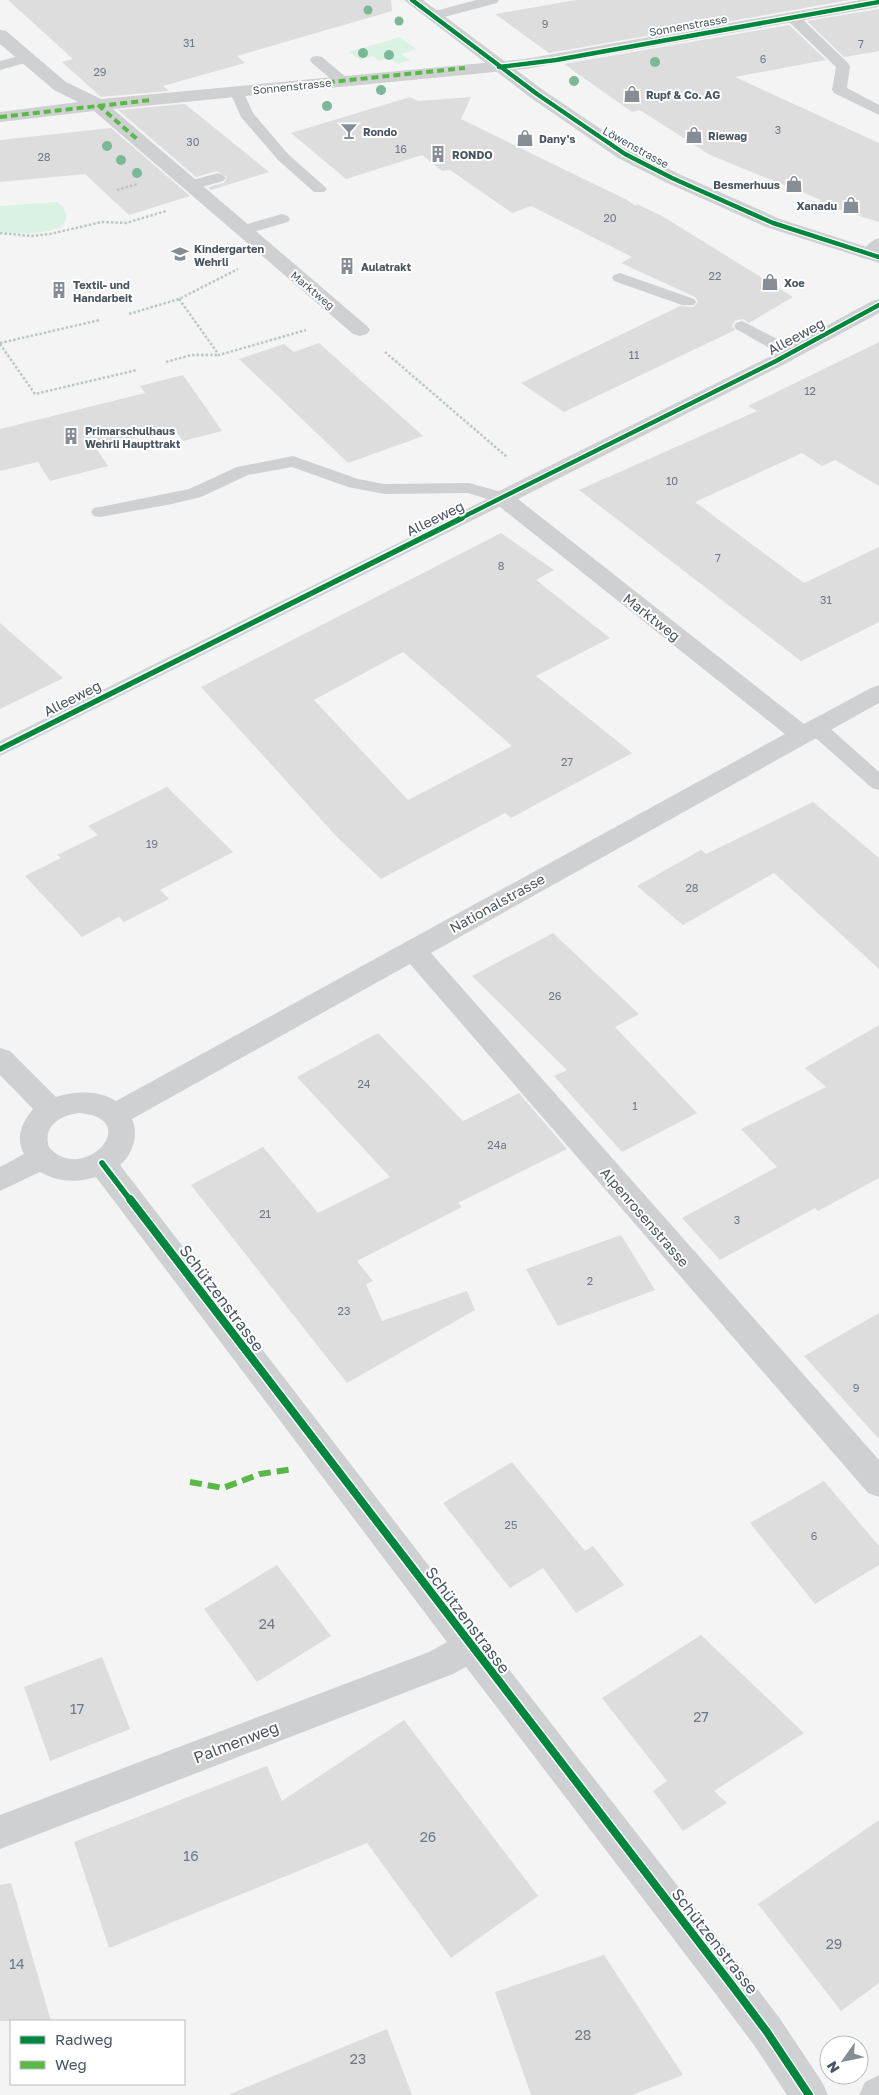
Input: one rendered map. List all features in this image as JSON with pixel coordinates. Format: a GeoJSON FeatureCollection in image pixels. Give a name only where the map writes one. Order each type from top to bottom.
{"type":"FeatureCollection","features":[{"type":"Feature","properties":{"kind":"street","name":"Löwenstrasse"},"geometry":{"type":"LineString","coordinates":[[412,0],[500,67],[602,140],[640,162],[773,224],[875,252]]}},
{"type":"Feature","properties":{"kind":"street","name":"Sonnenstrasse"},"geometry":{"type":"LineString","coordinates":[[0,117],[98,105],[556,60],[879,2]]}},
{"type":"Feature","properties":{"kind":"street","name":"Marktweg"},"geometry":{"type":"LineString","coordinates":[[0,34],[60,86],[98,105],[360,330]]}},
{"type":"Feature","properties":{"kind":"street","name":"Alleeweg"},"geometry":{"type":"LineString","coordinates":[[503,498],[791,353],[879,305]]}},
{"type":"Feature","properties":{"kind":"street","name":"Marktweg"},"geometry":{"type":"LineString","coordinates":[[503,498],[809,731]]}},
{"type":"Feature","properties":{"kind":"street","name":"Nationalstrasse"},"geometry":{"type":"LineString","coordinates":[[115,1115],[879,693]]}},
{"type":"Feature","properties":{"kind":"street","name":"Alpenrosenstrasse"},"geometry":{"type":"LineString","coordinates":[[413,950],[879,1483]]}},
{"type":"Feature","properties":{"kind":"street"},"geometry":{"type":"LineString","coordinates":[[0,1058],[51,1110]]}},
{"type":"Feature","properties":{"kind":"street"},"geometry":{"type":"LineString","coordinates":[[93,1102],[106,1107],[115,1115],[121,1124],[123,1134],[120,1145],[113,1155],[102,1163],[76,1171],[50,1165],[41,1158],[35,1149],[32,1139],[35,1128],[51,1110],[64,1104],[93,1102]]}},
{"type":"Feature","properties":{"kind":"street"},"geometry":{"type":"LineString","coordinates":[[0,1180],[41,1158]]}},
{"type":"Feature","properties":{"kind":"street","name":"Schützenstrasse"},"geometry":{"type":"LineString","coordinates":[[102,1163],[471,1647],[762,2024],[809,2095]]}},
{"type":"Feature","properties":{"kind":"street","name":"Palmenweg"},"geometry":{"type":"LineString","coordinates":[[0,1832],[441,1663],[471,1647]]}},
{"type":"Feature","properties":{"kind":"lane"},"geometry":{"type":"LineString","coordinates":[[433,16],[492,0]]}},
{"type":"Feature","properties":{"kind":"lane"},"geometry":{"type":"LineString","coordinates":[[792,17],[843,66],[839,90],[879,111]]}},
{"type":"Feature","properties":{"kind":"lane"},"geometry":{"type":"LineString","coordinates":[[0,66],[27,58]]}},
{"type":"Feature","properties":{"kind":"lane"},"geometry":{"type":"LineString","coordinates":[[317,60],[342,81]]}},
{"type":"Feature","properties":{"kind":"lane"},"geometry":{"type":"LineString","coordinates":[[237,92],[246,114],[283,157],[319,189]]}},
{"type":"Feature","properties":{"kind":"lane"},"geometry":{"type":"LineString","coordinates":[[191,186],[218,178]]}},
{"type":"Feature","properties":{"kind":"lane"},"geometry":{"type":"LineString","coordinates":[[243,230],[282,219]]}},
{"type":"Feature","properties":{"kind":"lane"},"geometry":{"type":"LineString","coordinates":[[620,278],[688,302]]}},
{"type":"Feature","properties":{"kind":"lane"},"geometry":{"type":"LineString","coordinates":[[742,326],[791,353]]}},
{"type":"Feature","properties":{"kind":"lane"},"geometry":{"type":"LineString","coordinates":[[100,512],[172,500],[195,493],[243,471],[293,461],[354,483],[384,490],[469,488],[503,498]]}},
{"type":"Feature","properties":{"kind":"lane","name":"Alleeweg"},"geometry":{"type":"LineString","coordinates":[[0,749],[503,498]]}},
{"type":"Feature","properties":{"kind":"lane"},"geometry":{"type":"LineString","coordinates":[[809,731],[879,784]]}},
{"type":"Feature","properties":{"kind":"path"},"geometry":{"type":"LineString","coordinates":[[0,234],[31,236],[102,222],[126,223],[206,199]]}},
{"type":"Feature","properties":{"kind":"path"},"geometry":{"type":"LineString","coordinates":[[130,314],[178,300],[237,269]]}},
{"type":"Feature","properties":{"kind":"path"},"geometry":{"type":"LineString","coordinates":[[178,300],[219,355]]}},
{"type":"Feature","properties":{"kind":"path"},"geometry":{"type":"LineString","coordinates":[[166,362],[191,355],[219,355],[285,337],[345,317]]}},
{"type":"Feature","properties":{"kind":"path"},"geometry":{"type":"LineString","coordinates":[[100,320],[0,343],[34,394],[137,370]]}},
{"type":"Feature","properties":{"kind":"path"},"geometry":{"type":"LineString","coordinates":[[360,330],[513,462]]}},
{"type":"Feature","properties":{"kind":"green space"},"geometry":{"type":"Polygon","coordinates":[[[400,37],[416,49],[401,54],[410,60],[397,64],[389,58],[379,61],[373,56],[360,60],[349,52],[400,37]]]}},
{"type":"Feature","properties":{"kind":"green space"},"geometry":{"type":"Polygon","coordinates":[[[57,202],[64,208],[66,218],[63,224],[57,228],[38,232],[0,232],[0,206],[57,202]]]}},
{"type":"Feature","properties":{"kind":"building"},"geometry":{"type":"Polygon","coordinates":[[[8,0],[391,0],[392,11],[237,56],[245,63],[163,86],[169,91],[101,97],[62,62],[73,59],[8,0]]]}},
{"type":"Feature","properties":{"kind":"building"},"geometry":{"type":"Polygon","coordinates":[[[576,0],[850,0],[549,53],[495,14],[576,0]]]}},
{"type":"Feature","properties":{"kind":"building"},"geometry":{"type":"Polygon","coordinates":[[[879,9],[879,51],[844,57],[807,21],[879,9]]]}},
{"type":"Feature","properties":{"kind":"building"},"geometry":{"type":"Polygon","coordinates":[[[789,25],[826,60],[735,77],[879,143],[879,222],[818,203],[821,200],[710,155],[640,110],[632,112],[564,64],[789,25]]]}},
{"type":"Feature","properties":{"kind":"building"},"geometry":{"type":"Polygon","coordinates":[[[410,97],[418,101],[471,97],[461,119],[636,206],[637,204],[662,216],[793,297],[749,323],[743,319],[735,321],[732,325],[735,330],[564,412],[521,383],[680,306],[694,307],[698,301],[695,297],[621,263],[632,257],[531,206],[512,213],[450,170],[442,171],[422,155],[346,179],[291,133],[410,97]]]}},
{"type":"Feature","properties":{"kind":"building"},"geometry":{"type":"Polygon","coordinates":[[[185,104],[269,172],[211,190],[208,187],[224,183],[227,177],[217,171],[196,177],[118,110],[185,104]]]}},
{"type":"Feature","properties":{"kind":"building"},"geometry":{"type":"Polygon","coordinates":[[[111,128],[190,196],[129,215],[85,174],[0,182],[0,140],[111,128]]]}},
{"type":"Feature","properties":{"kind":"building"},"geometry":{"type":"Polygon","coordinates":[[[879,342],[879,486],[835,460],[822,466],[802,453],[695,502],[804,583],[879,547],[879,622],[801,661],[579,490],[757,411],[748,406],[879,342]]]}},
{"type":"Feature","properties":{"kind":"building"},"geometry":{"type":"Polygon","coordinates":[[[319,343],[423,436],[348,463],[239,359],[284,344],[294,352],[319,343]]]}},
{"type":"Feature","properties":{"kind":"building","name":"Primarschulhaus Wehrli Haupttrakt"},"geometry":{"type":"Polygon","coordinates":[[[183,375],[222,431],[183,441],[173,428],[96,448],[108,466],[50,481],[38,462],[0,471],[0,429],[145,393],[140,386],[183,375]]]}},
{"type":"Feature","properties":{"kind":"building"},"geometry":{"type":"Polygon","coordinates":[[[501,533],[554,570],[536,580],[610,638],[536,676],[632,753],[511,818],[505,813],[381,879],[337,837],[201,687],[501,533]],[[403,652],[314,700],[408,800],[512,746],[403,652]]]}},
{"type":"Feature","properties":{"kind":"building"},"geometry":{"type":"Polygon","coordinates":[[[0,623],[63,678],[0,709],[0,623]]]}},
{"type":"Feature","properties":{"kind":"building"},"geometry":{"type":"Polygon","coordinates":[[[167,787],[233,852],[160,890],[169,899],[124,922],[119,917],[82,937],[25,876],[61,858],[57,855],[98,835],[88,826],[167,787]]]}},
{"type":"Feature","properties":{"kind":"building"},"geometry":{"type":"Polygon","coordinates":[[[813,802],[879,858],[879,969],[774,873],[683,925],[637,886],[701,850],[706,854],[813,802]]]}},
{"type":"Feature","properties":{"kind":"building"},"geometry":{"type":"Polygon","coordinates":[[[553,933],[639,1014],[615,1027],[697,1113],[622,1152],[554,1076],[567,1070],[472,976],[553,933]]]}},
{"type":"Feature","properties":{"kind":"building"},"geometry":{"type":"Polygon","coordinates":[[[879,1025],[879,1178],[818,1211],[815,1208],[720,1260],[682,1218],[777,1167],[741,1129],[826,1087],[805,1068],[879,1025]]]}},
{"type":"Feature","properties":{"kind":"building"},"geometry":{"type":"Polygon","coordinates":[[[378,1033],[463,1121],[519,1093],[567,1149],[458,1203],[462,1207],[357,1261],[373,1281],[366,1284],[382,1321],[467,1291],[475,1310],[347,1383],[191,1185],[263,1147],[318,1213],[390,1177],[297,1077],[378,1033]]]}},
{"type":"Feature","properties":{"kind":"building"},"geometry":{"type":"Polygon","coordinates":[[[621,1235],[655,1290],[558,1326],[526,1269],[621,1235]]]}},
{"type":"Feature","properties":{"kind":"building"},"geometry":{"type":"Polygon","coordinates":[[[879,1313],[879,1439],[804,1356],[879,1313]]]}},
{"type":"Feature","properties":{"kind":"building"},"geometry":{"type":"Polygon","coordinates":[[[512,1462],[585,1551],[593,1546],[624,1585],[576,1613],[543,1568],[510,1588],[443,1503],[512,1462]]]}},
{"type":"Feature","properties":{"kind":"building"},"geometry":{"type":"Polygon","coordinates":[[[824,1481],[879,1546],[879,1565],[815,1604],[750,1523],[824,1481]]]}},
{"type":"Feature","properties":{"kind":"building"},"geometry":{"type":"Polygon","coordinates":[[[277,1565],[331,1636],[257,1682],[204,1609],[277,1565]]]}},
{"type":"Feature","properties":{"kind":"building"},"geometry":{"type":"Polygon","coordinates":[[[701,1635],[804,1733],[714,1791],[727,1803],[683,1831],[653,1791],[667,1781],[602,1698],[701,1635]]]}},
{"type":"Feature","properties":{"kind":"building"},"geometry":{"type":"Polygon","coordinates":[[[102,1657],[130,1729],[50,1761],[24,1687],[102,1657]]]}},
{"type":"Feature","properties":{"kind":"building"},"geometry":{"type":"Polygon","coordinates":[[[404,1720],[538,1896],[451,1958],[367,1843],[109,1948],[74,1842],[267,1766],[282,1801],[404,1720]]]}},
{"type":"Feature","properties":{"kind":"building"},"geometry":{"type":"Polygon","coordinates":[[[879,1820],[879,1983],[841,2011],[758,1904],[879,1820]]]}},
{"type":"Feature","properties":{"kind":"building"},"geometry":{"type":"Polygon","coordinates":[[[11,1883],[51,2020],[0,2021],[0,1885],[11,1883]]]}},
{"type":"Feature","properties":{"kind":"building"},"geometry":{"type":"Polygon","coordinates":[[[604,1955],[683,2075],[632,2095],[531,2095],[495,1992],[604,1955]]]}},
{"type":"Feature","properties":{"kind":"building"},"geometry":{"type":"Polygon","coordinates":[[[387,2029],[412,2095],[230,2095],[230,2094],[387,2029]]]}},
{"type":"Feature","properties":{"kind":"marked path"},"geometry":{"type":"LineString","coordinates":[[273,88],[465,68]]}},
{"type":"Feature","properties":{"kind":"marked path"},"geometry":{"type":"LineString","coordinates":[[0,117],[151,100]]}},
{"type":"Feature","properties":{"kind":"marked path"},"geometry":{"type":"LineString","coordinates":[[98,105],[138,140]]}},
{"type":"Feature","properties":{"kind":"marked path"},"geometry":{"type":"LineString","coordinates":[[190,1482],[223,1488],[260,1474],[293,1469]]}},
{"type":"Feature","properties":{"kind":"cycle path"},"geometry":{"type":"LineString","coordinates":[[412,0],[537,94],[625,154],[672,178],[773,223],[879,257]]}},
{"type":"Feature","properties":{"kind":"cycle path"},"geometry":{"type":"LineString","coordinates":[[499,67],[556,60],[879,2]]}},
{"type":"Feature","properties":{"kind":"cycle path"},"geometry":{"type":"LineString","coordinates":[[0,749],[776,361],[879,305]]}},
{"type":"Feature","properties":{"kind":"cycle path"},"geometry":{"type":"LineString","coordinates":[[102,1163],[731,1984],[767,2032],[809,2095]]}},
{"type":"Feature","properties":{"kind":"place","name":"Rupf & Co. AG"},"geometry":{"type":"Point","coordinates":[632,94]}},
{"type":"Feature","properties":{"kind":"place","name":"Rondo"},"geometry":{"type":"Point","coordinates":[349,131]}},
{"type":"Feature","properties":{"kind":"place","name":"Riewag"},"geometry":{"type":"Point","coordinates":[694,135]}},
{"type":"Feature","properties":{"kind":"place","name":"Dany's"},"geometry":{"type":"Point","coordinates":[525,138]}},
{"type":"Feature","properties":{"kind":"place","name":"RONDO"},"geometry":{"type":"Point","coordinates":[438,154]}},
{"type":"Feature","properties":{"kind":"place","name":"Besmerhuus"},"geometry":{"type":"Point","coordinates":[794,184]}},
{"type":"Feature","properties":{"kind":"place","name":"Xanadu"},"geometry":{"type":"Point","coordinates":[851,205]}},
{"type":"Feature","properties":{"kind":"place","name":"Kindergarten Wehrli"},"geometry":{"type":"Point","coordinates":[180,254]}},
{"type":"Feature","properties":{"kind":"place","name":"Aulatrakt"},"geometry":{"type":"Point","coordinates":[347,266]}},
{"type":"Feature","properties":{"kind":"place","name":"Xoe"},"geometry":{"type":"Point","coordinates":[770,282]}},
{"type":"Feature","properties":{"kind":"place","name":"Textil- und Handarbeit"},"geometry":{"type":"Point","coordinates":[59,290]}},
{"type":"Feature","properties":{"kind":"place","name":"Primarschulhaus Wehrli Haupttrakt"},"geometry":{"type":"Point","coordinates":[71,436]}}]}
